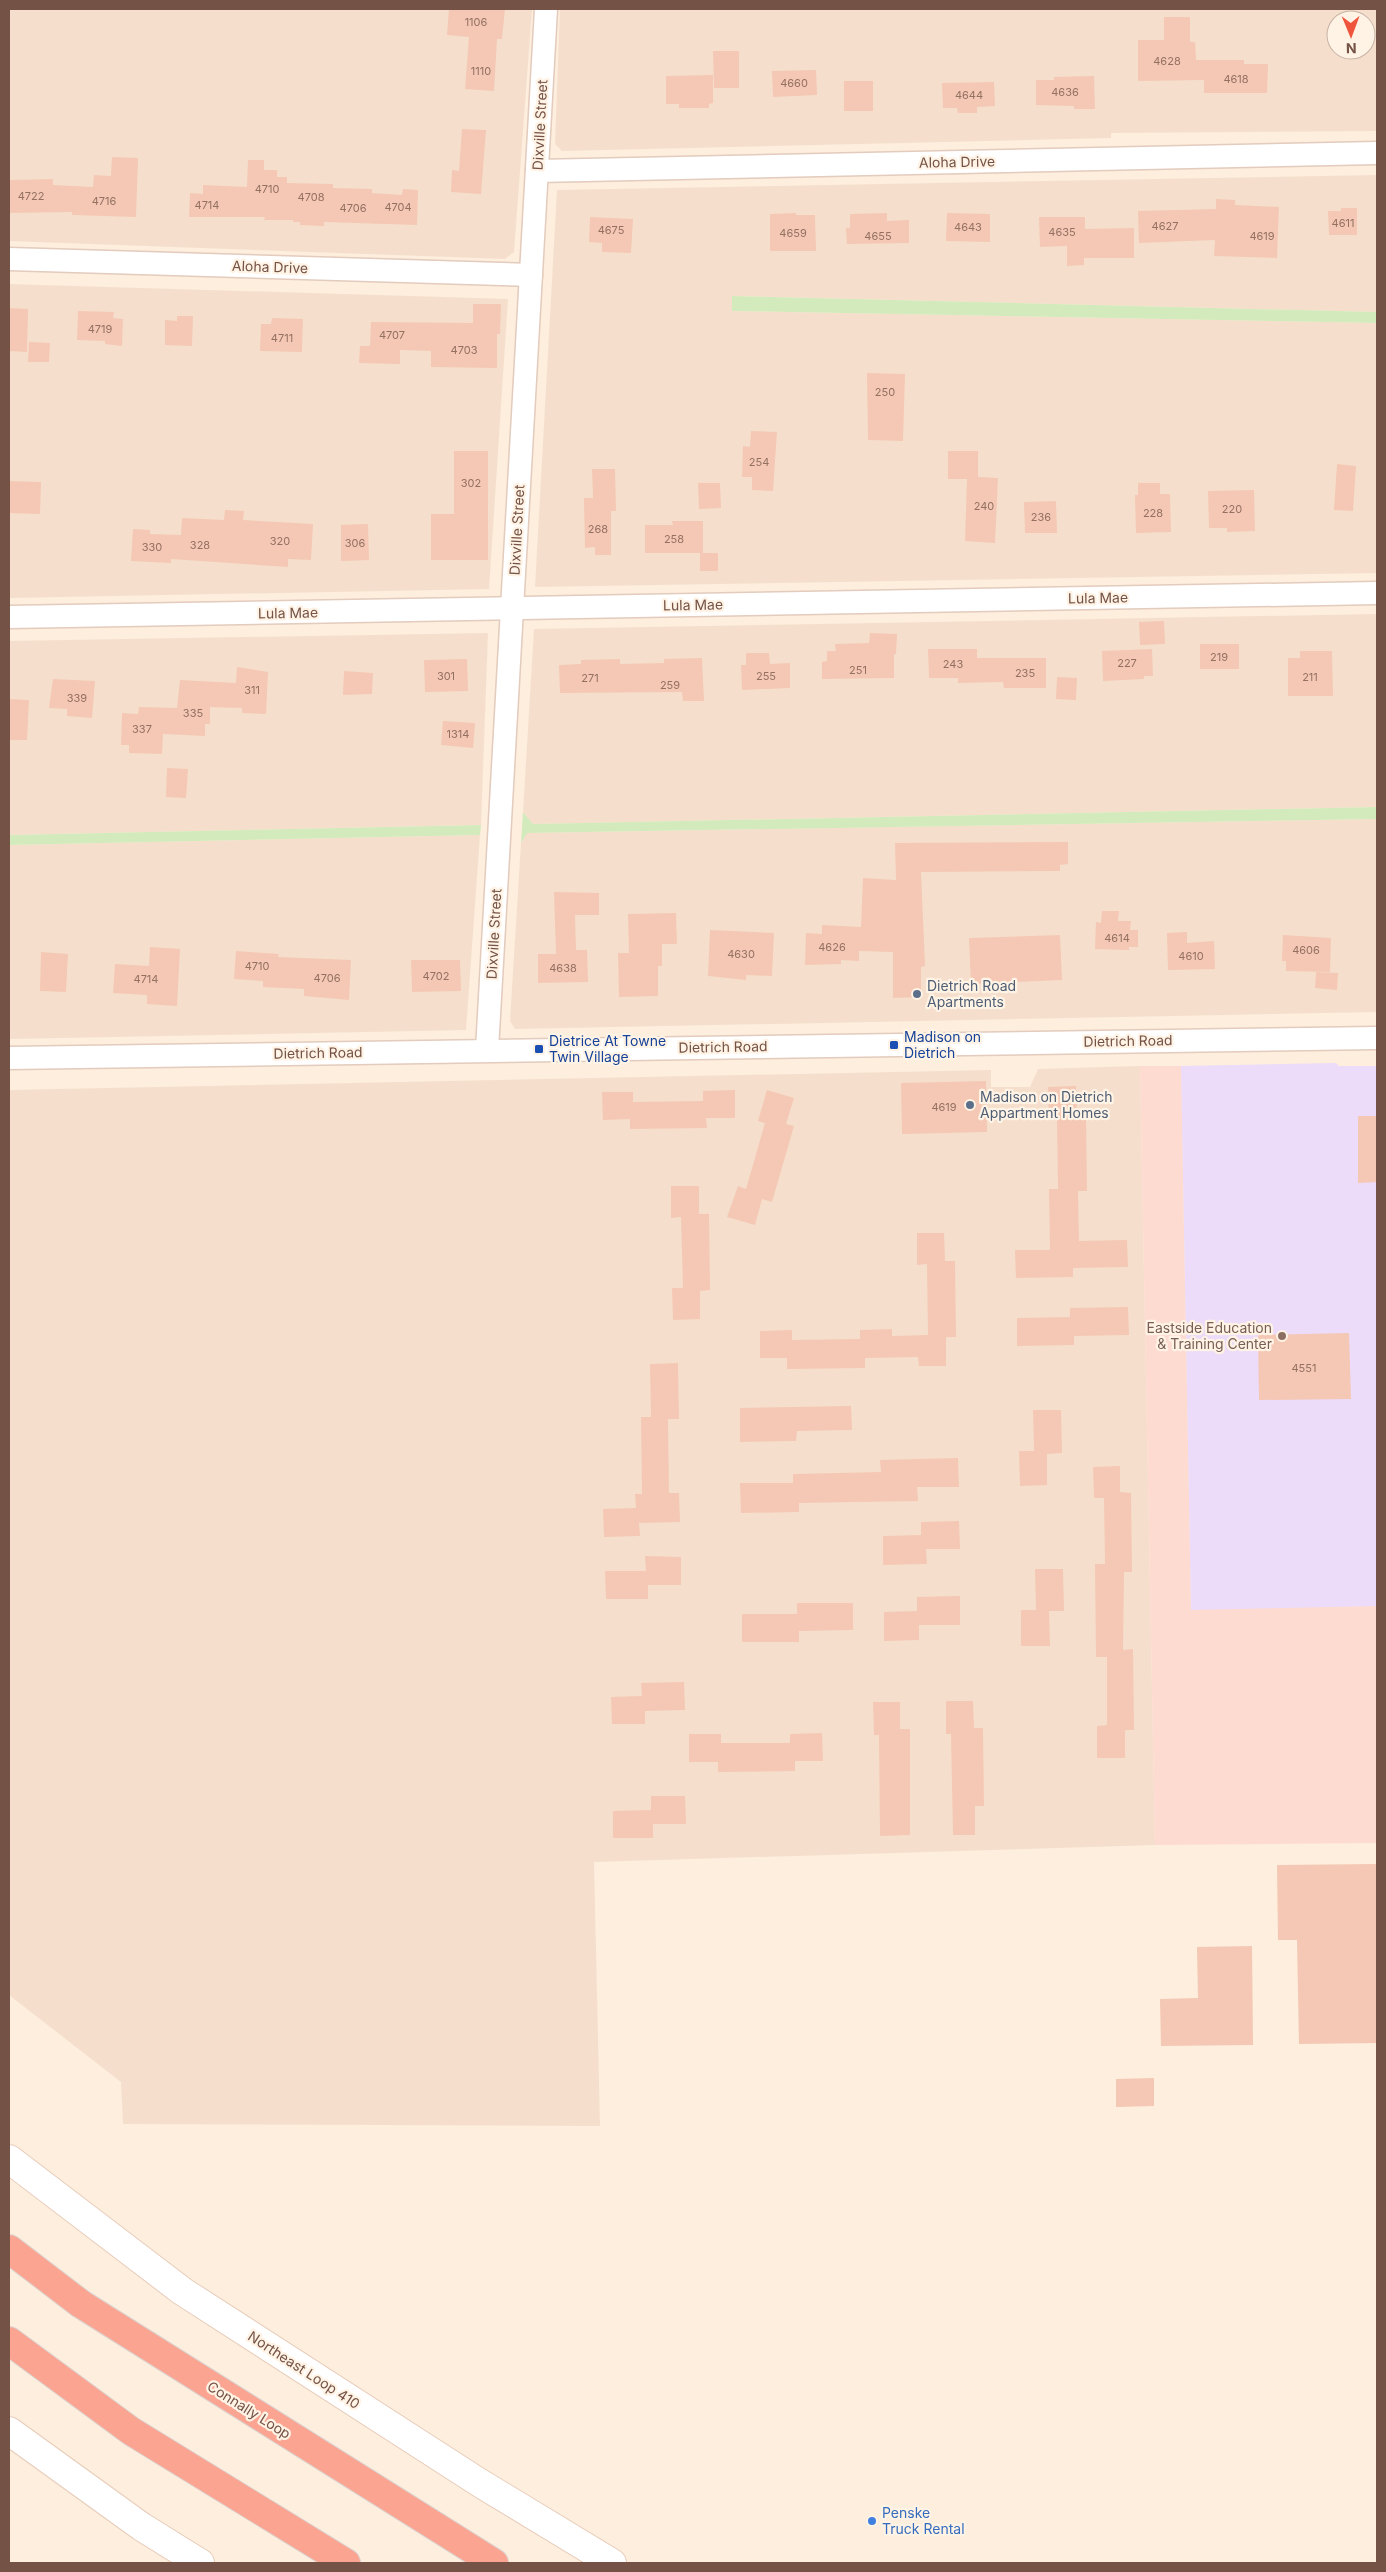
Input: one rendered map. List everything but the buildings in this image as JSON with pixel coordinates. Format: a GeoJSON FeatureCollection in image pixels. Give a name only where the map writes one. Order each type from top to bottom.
{"type":"FeatureCollection","features":[{"type":"Feature","properties":{"kind":"highway","name":"Connally Loop"},"geometry":{"type":"LineString","coordinates":[[9,2249],[80,2304],[494,2563]]}},
{"type":"Feature","properties":{"kind":"highway"},"geometry":{"type":"LineString","coordinates":[[9,2341],[131,2431],[346,2563]]}},
{"type":"Feature","properties":{"kind":"main road","name":"Northeast Loop 410"},"geometry":{"type":"LineString","coordinates":[[9,2159],[182,2291],[480,2483],[612,2563]]}},
{"type":"Feature","properties":{"kind":"main road"},"geometry":{"type":"LineString","coordinates":[[9,2431],[142,2527],[200,2563]]}},
{"type":"Feature","properties":{"kind":"street","name":"Dixville Street"},"geometry":{"type":"LineString","coordinates":[[487,1050],[546,9]]}},
{"type":"Feature","properties":{"kind":"street","name":"Aloha Drive"},"geometry":{"type":"LineString","coordinates":[[537,170],[1377,153]]}},
{"type":"Feature","properties":{"kind":"street","name":"Aloha Drive"},"geometry":{"type":"LineString","coordinates":[[9,259],[531,275]]}},
{"type":"Feature","properties":{"kind":"street","name":"Lula Mae"},"geometry":{"type":"LineString","coordinates":[[9,618],[1377,592]]}},
{"type":"Feature","properties":{"kind":"street","name":"Dietrich Road"},"geometry":{"type":"LineString","coordinates":[[9,1058],[1377,1038]]}},
{"type":"Feature","properties":{"kind":"shaded area"},"geometry":{"type":"Polygon","coordinates":[[[9,9],[532,9],[514,252],[505,259],[9,241],[9,9]]]}},
{"type":"Feature","properties":{"kind":"shaded area"},"geometry":{"type":"Polygon","coordinates":[[[560,9],[1377,9],[1377,131],[1111,133],[1111,138],[562,151],[555,144],[560,9]]]}},
{"type":"Feature","properties":{"kind":"shaded area"},"geometry":{"type":"Polygon","coordinates":[[[1377,175],[1377,312],[733,296],[732,311],[1377,323],[1377,573],[535,587],[557,190],[1377,175]]]}},
{"type":"Feature","properties":{"kind":"shaded area"},"geometry":{"type":"Polygon","coordinates":[[[9,284],[508,299],[489,589],[9,598],[9,284]]]}},
{"type":"Feature","properties":{"kind":"shaded area"},"geometry":{"type":"Polygon","coordinates":[[[1377,614],[1377,807],[533,824],[523,812],[534,629],[1377,614]]]}},
{"type":"Feature","properties":{"kind":"shaded area"},"geometry":{"type":"Polygon","coordinates":[[[488,633],[481,825],[9,835],[9,641],[488,633]]]}},
{"type":"Feature","properties":{"kind":"shaded area"},"geometry":{"type":"Polygon","coordinates":[[[1377,819],[1377,1012],[515,1029],[510,1021],[521,843],[526,833],[1377,819]]]}},
{"type":"Feature","properties":{"kind":"shaded area"},"geometry":{"type":"Polygon","coordinates":[[[480,835],[466,1030],[9,1039],[9,845],[480,835]]]}},
{"type":"Feature","properties":{"kind":"shaded area","name":"Eastside Education & Training Center"},"geometry":{"type":"Polygon","coordinates":[[[1336,1063],[1339,1066],[1377,1066],[1377,1606],[1191,1610],[1181,1066],[1336,1063]]]}},
{"type":"Feature","properties":{"kind":"shaded area"},"geometry":{"type":"Polygon","coordinates":[[[1140,1066],[1155,1845],[594,1862],[600,2126],[123,2124],[121,2082],[9,1995],[9,1090],[991,1070],[991,1087],[1030,1087],[1038,1069],[1140,1066]]]}},
{"type":"Feature","properties":{"kind":"shaded area"},"geometry":{"type":"Polygon","coordinates":[[[1140,1066],[1181,1066],[1191,1609],[1377,1606],[1377,1843],[1155,1845],[1140,1066]]]}},
{"type":"Feature","properties":{"kind":"green space"},"geometry":{"type":"Polygon","coordinates":[[[732,296],[1377,312],[1377,323],[732,311],[732,296]]]}},
{"type":"Feature","properties":{"kind":"green space"},"geometry":{"type":"Polygon","coordinates":[[[1377,807],[1377,819],[527,833],[521,843],[523,812],[533,824],[1377,807]]]}},
{"type":"Feature","properties":{"kind":"green space"},"geometry":{"type":"Polygon","coordinates":[[[481,825],[480,835],[9,845],[9,835],[481,825]]]}},
{"type":"Feature","properties":{"kind":"place","name":"Dietrich Road Apartments"},"geometry":{"type":"Point","coordinates":[917,994]}},
{"type":"Feature","properties":{"kind":"place","name":"Madison on Dietrich"},"geometry":{"type":"Point","coordinates":[894,1045]}},
{"type":"Feature","properties":{"kind":"place","name":"Dietrice At Towne Twin Village"},"geometry":{"type":"Point","coordinates":[539,1049]}},
{"type":"Feature","properties":{"kind":"place","name":"Madison on Dietrich Appartment Homes"},"geometry":{"type":"Point","coordinates":[970,1105]}},
{"type":"Feature","properties":{"kind":"place","name":"Eastside Education & Training Center"},"geometry":{"type":"Point","coordinates":[1282,1336]}},
{"type":"Feature","properties":{"kind":"place","name":"Penske Truck Rental"},"geometry":{"type":"Point","coordinates":[872,2521]}}]}
